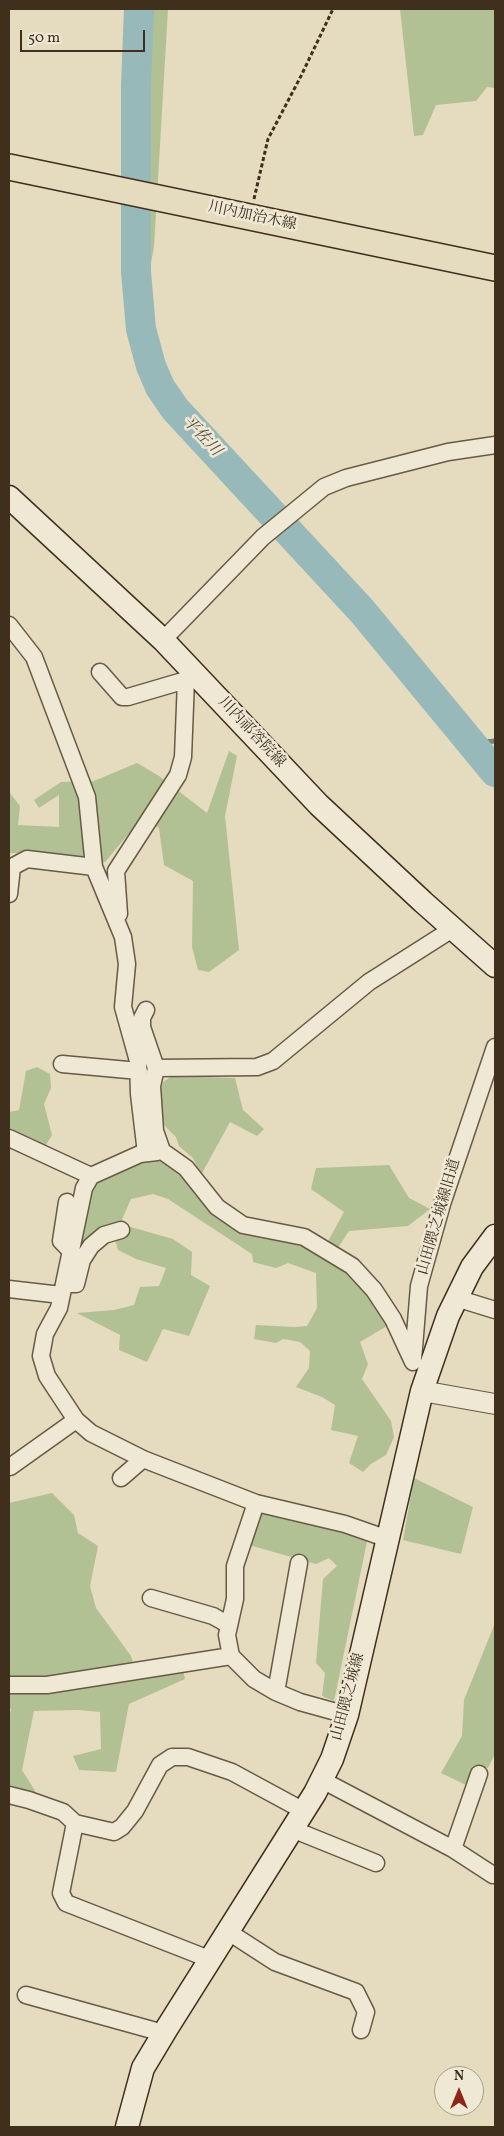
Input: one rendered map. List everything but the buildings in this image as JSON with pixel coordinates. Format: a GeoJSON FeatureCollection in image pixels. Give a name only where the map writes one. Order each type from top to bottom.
{"type":"FeatureCollection","features":[{"type":"Feature","properties":{"kind":"main road","name":"川内加治木線"},"geometry":{"type":"LineString","coordinates":[[9,167],[495,268]]}},
{"type":"Feature","properties":{"kind":"main road","name":"川内祁答院線"},"geometry":{"type":"LineString","coordinates":[[9,497],[163,640],[189,675],[319,805],[495,966]]}},
{"type":"Feature","properties":{"kind":"main road","name":"山田隈之城線"},"geometry":{"type":"LineString","coordinates":[[127,2127],[143,2068],[163,2033],[298,1820],[332,1759],[347,1715],[422,1391],[456,1298],[472,1267],[495,1236]]}},
{"type":"Feature","properties":{"kind":"street"},"geometry":{"type":"LineString","coordinates":[[163,640],[263,537],[324,486],[346,478],[448,452],[495,445]]}},
{"type":"Feature","properties":{"kind":"street"},"geometry":{"type":"LineString","coordinates":[[9,625],[34,657],[87,797],[94,867],[123,937]]}},
{"type":"Feature","properties":{"kind":"street"},"geometry":{"type":"LineString","coordinates":[[100,672],[122,697],[128,697],[189,675],[183,757],[178,775],[116,871],[116,896],[126,964],[123,1007],[138,1062],[139,1094],[154,1152]]}},
{"type":"Feature","properties":{"kind":"street"},"geometry":{"type":"LineString","coordinates":[[9,894],[12,867],[27,860],[94,867]]}},
{"type":"Feature","properties":{"kind":"street"},"geometry":{"type":"LineString","coordinates":[[156,1068],[257,1067],[273,1061],[369,982],[454,928]]}},
{"type":"Feature","properties":{"kind":"street"},"geometry":{"type":"LineString","coordinates":[[146,1010],[142,1018],[142,1027],[156,1068],[152,1086],[155,1131],[154,1152]]}},
{"type":"Feature","properties":{"kind":"street","name":"山田隈之城線旧道"},"geometry":{"type":"LineString","coordinates":[[422,1391],[412,1362],[419,1286],[442,1204],[495,1047]]}},
{"type":"Feature","properties":{"kind":"street"},"geometry":{"type":"LineString","coordinates":[[62,1064],[139,1071]]}},
{"type":"Feature","properties":{"kind":"street"},"geometry":{"type":"LineString","coordinates":[[9,1138],[91,1176]]}},
{"type":"Feature","properties":{"kind":"street"},"geometry":{"type":"LineString","coordinates":[[388,1539],[345,1524],[256,1504],[143,1459],[91,1433],[76,1420],[47,1376],[42,1356],[45,1334],[58,1308],[63,1290],[84,1188],[91,1176],[140,1154],[154,1152],[186,1168],[217,1207],[243,1226],[304,1237],[352,1266],[374,1290],[393,1319],[412,1362]]}},
{"type":"Feature","properties":{"kind":"street"},"geometry":{"type":"LineString","coordinates":[[67,1202],[61,1241],[71,1251]]}},
{"type":"Feature","properties":{"kind":"street"},"geometry":{"type":"LineString","coordinates":[[9,1289],[63,1290],[76,1284],[82,1260],[91,1246],[104,1235],[121,1230]]}},
{"type":"Feature","properties":{"kind":"street"},"geometry":{"type":"LineString","coordinates":[[456,1298],[495,1310]]}},
{"type":"Feature","properties":{"kind":"street"},"geometry":{"type":"LineString","coordinates":[[422,1391],[495,1404]]}},
{"type":"Feature","properties":{"kind":"street"},"geometry":{"type":"LineString","coordinates":[[10,1467],[76,1420]]}},
{"type":"Feature","properties":{"kind":"street"},"geometry":{"type":"LineString","coordinates":[[121,1478],[143,1459]]}},
{"type":"Feature","properties":{"kind":"street"},"geometry":{"type":"LineString","coordinates":[[256,1504],[235,1566],[235,1599],[227,1635],[231,1656],[254,1678],[276,1692],[300,1702],[347,1715]]}},
{"type":"Feature","properties":{"kind":"street"},"geometry":{"type":"LineString","coordinates":[[276,1692],[299,1563]]}},
{"type":"Feature","properties":{"kind":"street"},"geometry":{"type":"LineString","coordinates":[[151,1598],[213,1616],[229,1625]]}},
{"type":"Feature","properties":{"kind":"street"},"geometry":{"type":"LineString","coordinates":[[9,1686],[47,1686],[231,1656]]}},
{"type":"Feature","properties":{"kind":"street"},"geometry":{"type":"LineString","coordinates":[[9,1794],[63,1812],[75,1823],[114,1832],[122,1827],[135,1811],[160,1765],[172,1757],[188,1757],[232,1772],[298,1820],[376,1862]]}},
{"type":"Feature","properties":{"kind":"street"},"geometry":{"type":"LineString","coordinates":[[453,1849],[479,1774]]}},
{"type":"Feature","properties":{"kind":"street"},"geometry":{"type":"LineString","coordinates":[[322,1780],[453,1849],[493,1875]]}},
{"type":"Feature","properties":{"kind":"street"},"geometry":{"type":"LineString","coordinates":[[75,1823],[61,1893],[66,1903],[210,1959]]}},
{"type":"Feature","properties":{"kind":"street"},"geometry":{"type":"LineString","coordinates":[[227,1931],[275,1962],[356,1992],[366,2012],[361,2030]]}},
{"type":"Feature","properties":{"kind":"street"},"geometry":{"type":"LineString","coordinates":[[26,1995],[163,2033]]}},
{"type":"Feature","properties":{"kind":"path"},"geometry":{"type":"LineString","coordinates":[[250,217],[268,139],[333,9]]}},
{"type":"Feature","properties":{"kind":"green space"},"geometry":{"type":"Polygon","coordinates":[[[147,9],[168,9],[154,247],[150,268],[144,79],[147,9]]]}},
{"type":"Feature","properties":{"kind":"green space"},"geometry":{"type":"Polygon","coordinates":[[[400,9],[495,9],[495,88],[487,87],[476,101],[436,105],[423,135],[414,136],[400,9]]]}},
{"type":"Feature","properties":{"kind":"green space"},"geometry":{"type":"Polygon","coordinates":[[[229,751],[237,756],[225,816],[239,950],[209,972],[198,970],[192,947],[193,881],[164,865],[159,828],[141,819],[105,862],[57,854],[9,853],[9,792],[20,806],[18,825],[59,827],[59,795],[39,808],[34,800],[61,782],[94,781],[137,763],[159,776],[207,813],[229,751]]]}},
{"type":"Feature","properties":{"kind":"green space"},"geometry":{"type":"Polygon","coordinates":[[[37,1067],[50,1074],[51,1088],[44,1104],[52,1135],[46,1145],[9,1128],[9,1112],[19,1110],[26,1071],[37,1067]]]}},
{"type":"Feature","properties":{"kind":"green space"},"geometry":{"type":"Polygon","coordinates":[[[172,1076],[235,1078],[243,1110],[264,1129],[257,1136],[230,1122],[201,1175],[193,1158],[179,1146],[176,1137],[163,1124],[159,1099],[163,1082],[172,1076]]]}},
{"type":"Feature","properties":{"kind":"green space"},"geometry":{"type":"Polygon","coordinates":[[[161,1155],[186,1172],[215,1211],[294,1241],[343,1264],[376,1300],[387,1326],[360,1342],[368,1364],[362,1379],[391,1421],[394,1437],[386,1455],[371,1464],[363,1472],[349,1463],[358,1436],[331,1430],[335,1405],[322,1397],[296,1387],[309,1368],[310,1351],[300,1342],[283,1339],[276,1343],[254,1339],[256,1325],[307,1326],[317,1308],[316,1273],[288,1263],[276,1268],[253,1262],[252,1254],[168,1199],[153,1194],[131,1199],[120,1224],[173,1239],[192,1252],[191,1275],[210,1286],[189,1336],[163,1329],[147,1362],[119,1350],[120,1335],[77,1313],[114,1310],[134,1305],[140,1287],[159,1286],[166,1268],[136,1259],[118,1250],[114,1236],[74,1255],[93,1180],[139,1158],[161,1155]]]}},
{"type":"Feature","properties":{"kind":"green space"},"geometry":{"type":"Polygon","coordinates":[[[389,1165],[409,1198],[430,1209],[408,1226],[349,1231],[336,1251],[326,1245],[344,1212],[311,1189],[316,1168],[389,1165]]]}},
{"type":"Feature","properties":{"kind":"green space"},"geometry":{"type":"Polygon","coordinates":[[[414,1478],[473,1507],[461,1554],[403,1540],[414,1478]]]}},
{"type":"Feature","properties":{"kind":"green space"},"geometry":{"type":"Polygon","coordinates":[[[52,1493],[74,1515],[78,1533],[98,1546],[90,1586],[96,1608],[131,1656],[138,1679],[183,1670],[185,1679],[129,1704],[116,1772],[79,1770],[73,1756],[101,1749],[100,1712],[78,1710],[34,1711],[22,1770],[37,1794],[9,1786],[9,1719],[11,1709],[9,1708],[9,1503],[52,1493]]]}},
{"type":"Feature","properties":{"kind":"green space"},"geometry":{"type":"Polygon","coordinates":[[[259,1508],[368,1537],[334,1701],[322,1696],[325,1673],[316,1663],[323,1579],[337,1566],[329,1558],[316,1564],[249,1545],[259,1508]]]}},
{"type":"Feature","properties":{"kind":"green space"},"geometry":{"type":"Polygon","coordinates":[[[495,1623],[495,1754],[488,1768],[475,1765],[466,1785],[441,1773],[462,1736],[464,1700],[495,1623]]]}},
{"type":"Feature","properties":{"kind":"waterway","name":"平佐川"},"geometry":{"type":"LineString","coordinates":[[139,9],[136,85],[136,272],[141,329],[151,366],[160,387],[175,409],[362,611],[495,772]]}},
{"type":"Feature","properties":{"kind":"waterway"},"geometry":{"type":"LineString","coordinates":[[472,743],[495,741]]}}]}
